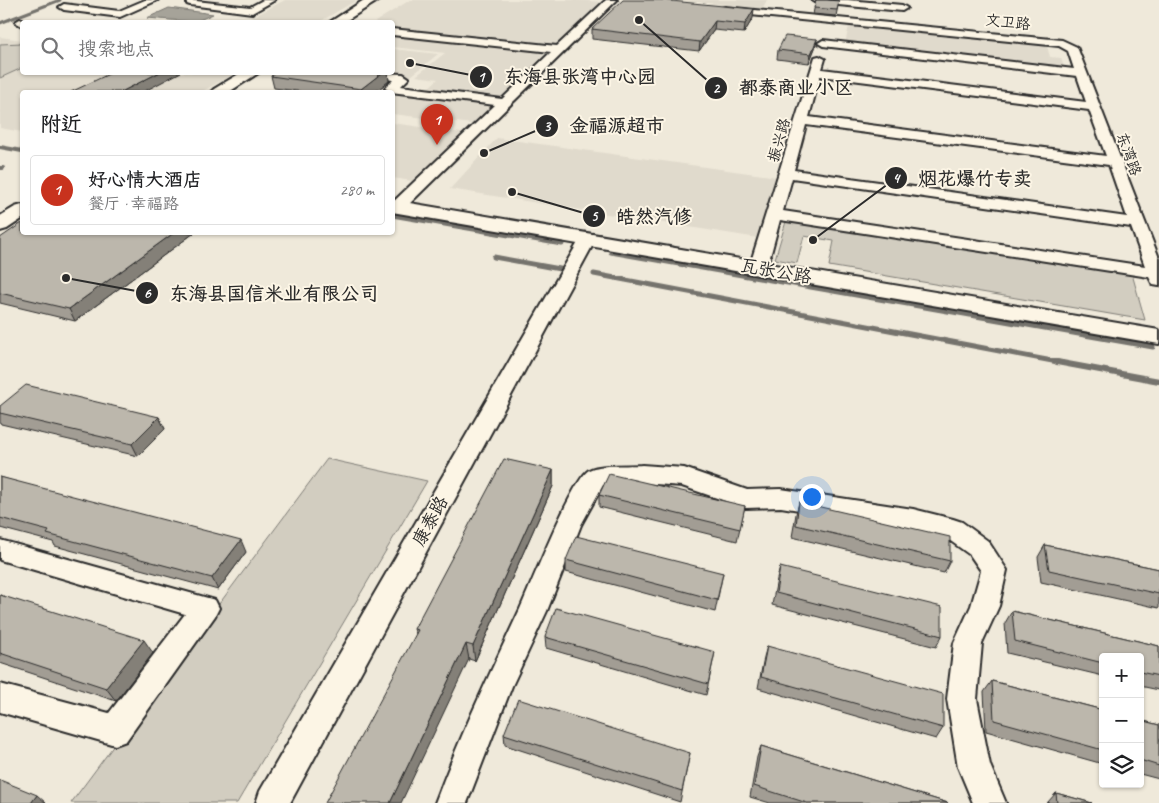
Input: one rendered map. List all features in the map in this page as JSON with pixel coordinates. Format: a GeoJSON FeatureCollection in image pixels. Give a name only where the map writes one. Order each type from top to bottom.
{"type":"FeatureCollection","features":[{"type":"Feature","properties":{"kind":"main road"},"geometry":{"type":"LineString","coordinates":[[339,20],[373,0]]}},
{"type":"Feature","properties":{"kind":"main road"},"geometry":{"type":"LineString","coordinates":[[350,20],[384,0]]}},
{"type":"Feature","properties":{"kind":"main road"},"geometry":{"type":"LineString","coordinates":[[222,90],[248,75]]}},
{"type":"Feature","properties":{"kind":"main road"},"geometry":{"type":"LineString","coordinates":[[235,90],[260,75]]}},
{"type":"Feature","properties":{"kind":"main road","name":"瓦张公路"},"geometry":{"type":"LineString","coordinates":[[395,206],[1159,337]]}},
{"type":"Feature","properties":{"kind":"main road"},"geometry":{"type":"LineString","coordinates":[[0,225],[20,212]]}},
{"type":"Feature","properties":{"kind":"street"},"geometry":{"type":"LineString","coordinates":[[64,7],[120,14],[153,0]]}},
{"type":"Feature","properties":{"kind":"street"},"geometry":{"type":"LineString","coordinates":[[190,2],[252,10],[270,0]]}},
{"type":"Feature","properties":{"kind":"street"},"geometry":{"type":"LineString","coordinates":[[395,206],[612,0]]}},
{"type":"Feature","properties":{"kind":"street"},"geometry":{"type":"LineString","coordinates":[[817,0],[902,8]]}},
{"type":"Feature","properties":{"kind":"street","name":"文卫路"},"geometry":{"type":"LineString","coordinates":[[717,9],[775,10],[830,20],[1062,43]]}},
{"type":"Feature","properties":{"kind":"street","name":"振兴路"},"geometry":{"type":"LineString","coordinates":[[758,268],[830,20]]}},
{"type":"Feature","properties":{"kind":"street"},"geometry":{"type":"LineString","coordinates":[[395,32],[560,50]]}},
{"type":"Feature","properties":{"kind":"street"},"geometry":{"type":"LineString","coordinates":[[823,43],[1082,73]]}},
{"type":"Feature","properties":{"kind":"street","name":"东湾路"},"geometry":{"type":"LineString","coordinates":[[1062,43],[1073,49],[1157,277]]}},
{"type":"Feature","properties":{"kind":"street"},"geometry":{"type":"LineString","coordinates":[[815,72],[1095,108]]}},
{"type":"Feature","properties":{"kind":"street"},"geometry":{"type":"LineString","coordinates":[[383,75],[403,78],[392,88],[504,103]]}},
{"type":"Feature","properties":{"kind":"street"},"geometry":{"type":"LineString","coordinates":[[801,120],[1115,162]]}},
{"type":"Feature","properties":{"kind":"street"},"geometry":{"type":"LineString","coordinates":[[786,173],[1138,223]]}},
{"type":"Feature","properties":{"kind":"street"},"geometry":{"type":"LineString","coordinates":[[774,214],[1157,277]]}},
{"type":"Feature","properties":{"kind":"street","name":"康泰路"},"geometry":{"type":"LineString","coordinates":[[272,803],[588,239]]}},
{"type":"Feature","properties":{"kind":"street"},"geometry":{"type":"LineString","coordinates":[[451,803],[504,669],[533,610],[558,547],[584,495],[596,477],[642,474],[684,478],[746,499],[781,498],[913,519],[953,529],[979,548],[994,570],[985,606],[968,643],[962,699],[974,767],[990,803]]}},
{"type":"Feature","properties":{"kind":"street"},"geometry":{"type":"LineString","coordinates":[[0,550],[205,608],[115,730],[0,698]]}},
{"type":"Feature","properties":{"kind":"shaded area"},"geometry":{"type":"Polygon","coordinates":[[[285,0],[357,0],[322,20],[247,20],[285,0]]]}},
{"type":"Feature","properties":{"kind":"shaded area"},"geometry":{"type":"Polygon","coordinates":[[[410,0],[578,0],[600,2],[558,47],[395,30],[395,20],[378,20],[410,0]]]}},
{"type":"Feature","properties":{"kind":"shaded area"},"geometry":{"type":"Polygon","coordinates":[[[679,0],[767,0],[762,9],[679,0]]]}},
{"type":"Feature","properties":{"kind":"shaded area"},"geometry":{"type":"Polygon","coordinates":[[[169,8],[213,14],[200,20],[147,18],[169,8]]]}},
{"type":"Feature","properties":{"kind":"shaded area"},"geometry":{"type":"Polygon","coordinates":[[[849,26],[1047,46],[1050,57],[1061,58],[1064,67],[845,44],[849,26]]]}},
{"type":"Feature","properties":{"kind":"shaded area"},"geometry":{"type":"Polygon","coordinates":[[[395,35],[546,53],[500,99],[427,89],[438,79],[416,76],[445,53],[395,47],[395,35]]]}},
{"type":"Feature","properties":{"kind":"shaded area"},"geometry":{"type":"Polygon","coordinates":[[[0,37],[20,40],[20,75],[231,75],[205,90],[20,90],[20,132],[0,128],[0,37]]]}},
{"type":"Feature","properties":{"kind":"shaded area"},"geometry":{"type":"Polygon","coordinates":[[[20,43],[20,69],[0,78],[0,44],[20,43]]]}},
{"type":"Feature","properties":{"kind":"shaded area"},"geometry":{"type":"Polygon","coordinates":[[[395,49],[438,54],[411,76],[395,74],[395,49]]]}},
{"type":"Feature","properties":{"kind":"shaded area"},"geometry":{"type":"Polygon","coordinates":[[[395,91],[493,104],[472,124],[395,114],[395,91]]]}},
{"type":"Feature","properties":{"kind":"shaded area"},"geometry":{"type":"Polygon","coordinates":[[[395,123],[462,133],[412,181],[395,178],[395,123]]]}},
{"type":"Feature","properties":{"kind":"shaded area"},"geometry":{"type":"Polygon","coordinates":[[[497,138],[777,177],[758,238],[450,189],[497,138]]]}},
{"type":"Feature","properties":{"kind":"shaded area"},"geometry":{"type":"Polygon","coordinates":[[[787,218],[1132,274],[1145,320],[829,266],[834,241],[804,236],[797,263],[775,259],[787,218]]]}},
{"type":"Feature","properties":{"kind":"shaded area"},"geometry":{"type":"Polygon","coordinates":[[[327,459],[427,481],[237,803],[71,803],[327,459]]]}},
{"type":"Feature","properties":{"kind":"building"},"geometry":{"type":"Polygon","coordinates":[[[623,0],[661,0],[754,9],[745,24],[715,21],[700,42],[592,29],[623,0]]]}},
{"type":"Feature","properties":{"kind":"building"},"geometry":{"type":"Polygon","coordinates":[[[816,0],[839,1],[837,10],[814,8],[816,0]]]}},
{"type":"Feature","properties":{"kind":"building"},"geometry":{"type":"Polygon","coordinates":[[[785,36],[817,39],[811,54],[778,50],[785,36]]]}},
{"type":"Feature","properties":{"kind":"building"},"geometry":{"type":"Polygon","coordinates":[[[107,75],[154,75],[125,90],[75,90],[107,75]]]}},
{"type":"Feature","properties":{"kind":"building"},"geometry":{"type":"Polygon","coordinates":[[[272,75],[379,75],[361,89],[271,76],[272,75]]]}},
{"type":"Feature","properties":{"kind":"building"},"geometry":{"type":"Polygon","coordinates":[[[20,224],[20,235],[171,235],[69,309],[0,293],[0,238],[20,224]]]}},
{"type":"Feature","properties":{"kind":"building"},"geometry":{"type":"Polygon","coordinates":[[[26,385],[159,417],[132,444],[0,413],[0,406],[26,385]]]}},
{"type":"Feature","properties":{"kind":"building"},"geometry":{"type":"Polygon","coordinates":[[[504,459],[553,470],[473,646],[466,644],[390,803],[325,803],[418,630],[414,629],[504,459]]]}},
{"type":"Feature","properties":{"kind":"building"},"geometry":{"type":"Polygon","coordinates":[[[609,474],[745,506],[740,529],[599,495],[609,474]]]}},
{"type":"Feature","properties":{"kind":"building"},"geometry":{"type":"Polygon","coordinates":[[[0,477],[241,540],[212,578],[47,534],[49,531],[0,518],[0,477]]]}},
{"type":"Feature","properties":{"kind":"building"},"geometry":{"type":"Polygon","coordinates":[[[799,502],[950,537],[950,561],[796,525],[799,502]]]}},
{"type":"Feature","properties":{"kind":"building"},"geometry":{"type":"Polygon","coordinates":[[[576,536],[723,573],[717,600],[566,560],[576,536]]]}},
{"type":"Feature","properties":{"kind":"building"},"geometry":{"type":"Polygon","coordinates":[[[1045,545],[1159,569],[1159,594],[1049,570],[1045,545]]]}},
{"type":"Feature","properties":{"kind":"building"},"geometry":{"type":"Polygon","coordinates":[[[780,567],[942,607],[942,636],[776,593],[780,567]]]}},
{"type":"Feature","properties":{"kind":"building"},"geometry":{"type":"Polygon","coordinates":[[[0,595],[144,640],[106,688],[0,653],[0,595]]]}},
{"type":"Feature","properties":{"kind":"building"},"geometry":{"type":"Polygon","coordinates":[[[556,608],[715,652],[708,684],[545,637],[556,608]]]}},
{"type":"Feature","properties":{"kind":"building"},"geometry":{"type":"Polygon","coordinates":[[[1012,611],[1159,646],[1159,676],[1144,673],[1144,653],[1099,653],[1099,662],[1015,641],[1012,611]]]}},
{"type":"Feature","properties":{"kind":"building"},"geometry":{"type":"Polygon","coordinates":[[[767,646],[943,694],[943,728],[761,677],[767,646]]]}},
{"type":"Feature","properties":{"kind":"building"},"geometry":{"type":"Polygon","coordinates":[[[992,681],[1099,709],[1099,749],[994,720],[992,681]]]}},
{"type":"Feature","properties":{"kind":"building"},"geometry":{"type":"Polygon","coordinates":[[[518,699],[690,753],[682,791],[504,734],[518,699]]]}},
{"type":"Feature","properties":{"kind":"building"},"geometry":{"type":"Polygon","coordinates":[[[1144,721],[1159,725],[1159,766],[1144,761],[1144,721]]]}},
{"type":"Feature","properties":{"kind":"building"},"geometry":{"type":"Polygon","coordinates":[[[761,746],[948,803],[807,803],[754,786],[761,746]]]}},
{"type":"Feature","properties":{"kind":"building"},"geometry":{"type":"Polygon","coordinates":[[[0,780],[37,795],[31,803],[0,803],[0,780]]]}},
{"type":"Feature","properties":{"kind":"building"},"geometry":{"type":"Polygon","coordinates":[[[1056,793],[1092,803],[1057,803],[1056,793]]]}},
{"type":"Feature","properties":{"kind":"waterway"},"geometry":{"type":"LineString","coordinates":[[0,23],[60,0]]}},
{"type":"Feature","properties":{"kind":"waterway"},"geometry":{"type":"LineString","coordinates":[[0,147],[20,151]]}},
{"type":"Feature","properties":{"kind":"waterway"},"geometry":{"type":"LineString","coordinates":[[395,216],[562,244]]}},
{"type":"Feature","properties":{"kind":"waterway"},"geometry":{"type":"LineString","coordinates":[[611,252],[1153,347]]}},
{"type":"Feature","properties":{"kind":"waterway"},"geometry":{"type":"LineString","coordinates":[[494,257],[560,269]]}},
{"type":"Feature","properties":{"kind":"waterway"},"geometry":{"type":"LineString","coordinates":[[594,274],[1063,363]]}},
{"type":"Feature","properties":{"kind":"waterway"},"geometry":{"type":"LineString","coordinates":[[1057,362],[1159,381]]}},
{"type":"Feature","properties":{"kind":"place","name":"都泰商业小区"},"geometry":{"type":"Point","coordinates":[639,20]}},
{"type":"Feature","properties":{"kind":"place","name":"东海县张湾中心园"},"geometry":{"type":"Point","coordinates":[410,63]}},
{"type":"Feature","properties":{"kind":"place","name":"好心情大酒店"},"geometry":{"type":"Point","coordinates":[437,145]}},
{"type":"Feature","properties":{"kind":"place","name":"金福源超市"},"geometry":{"type":"Point","coordinates":[484,153]}},
{"type":"Feature","properties":{"kind":"place","name":"皓然汽修"},"geometry":{"type":"Point","coordinates":[512,192]}},
{"type":"Feature","properties":{"kind":"place","name":"烟花爆竹专卖"},"geometry":{"type":"Point","coordinates":[813,240]}},
{"type":"Feature","properties":{"kind":"place","name":"东海县国信米业有限公司"},"geometry":{"type":"Point","coordinates":[66,278]}}]}
